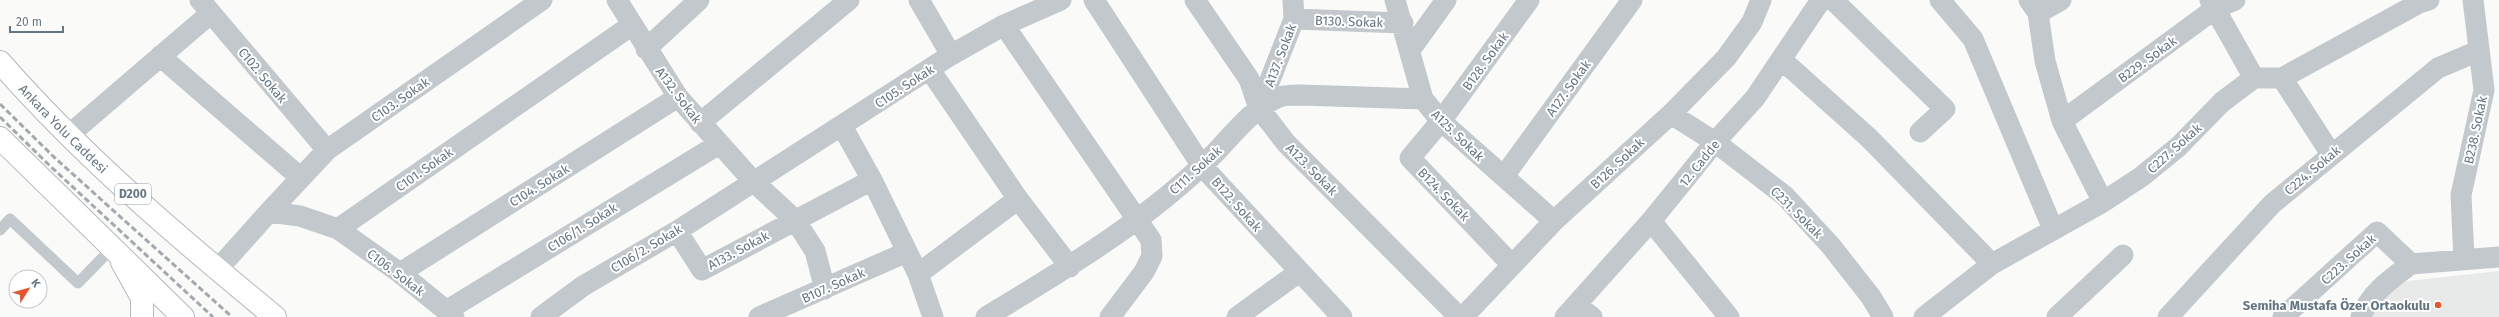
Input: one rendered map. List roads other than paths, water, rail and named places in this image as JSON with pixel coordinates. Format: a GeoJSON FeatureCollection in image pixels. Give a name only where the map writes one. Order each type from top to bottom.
{"type":"FeatureCollection","features":[{"type":"Feature","properties":{"kind":"main road","name":"Ankara Yolu Caddesi"},"geometry":{"type":"LineString","coordinates":[[0,62],[70,134],[164,224],[217,270],[275,317]]}},
{"type":"Feature","properties":{"kind":"main road"},"geometry":{"type":"LineString","coordinates":[[0,138],[183,317]]}},
{"type":"Feature","properties":{"kind":"main road"},"geometry":{"type":"LineString","coordinates":[[113,250],[134,280],[142,298],[142,317]]}},
{"type":"Feature","properties":{"kind":"street","name":"C103. Sokak"},"geometry":{"type":"LineString","coordinates":[[269,212],[327,150],[542,0]]}},
{"type":"Feature","properties":{"kind":"street","name":"A132. Sokak"},"geometry":{"type":"LineString","coordinates":[[617,0],[646,49],[678,97],[753,181]]}},
{"type":"Feature","properties":{"kind":"street"},"geometry":{"type":"LineString","coordinates":[[646,49],[699,0]]}},
{"type":"Feature","properties":{"kind":"street"},"geometry":{"type":"LineString","coordinates":[[700,123],[849,0]]}},
{"type":"Feature","properties":{"kind":"street"},"geometry":{"type":"LineString","coordinates":[[919,0],[951,55]]}},
{"type":"Feature","properties":{"kind":"street","name":"C105. Sokak"},"geometry":{"type":"LineString","coordinates":[[753,181],[930,70],[951,55],[1004,25],[1061,0]]}},
{"type":"Feature","properties":{"kind":"street","name":"B122. Sokak"},"geometry":{"type":"LineString","coordinates":[[1094,0],[1202,166],[1342,317]]}},
{"type":"Feature","properties":{"kind":"street","name":"A123. Sokak"},"geometry":{"type":"LineString","coordinates":[[1195,0],[1249,79],[1259,108],[1286,143],[1459,317]]}},
{"type":"Feature","properties":{"kind":"street","name":"A125. Sokak"},"geometry":{"type":"LineString","coordinates":[[1395,0],[1403,23],[1423,99],[1441,121],[1554,221]]}},
{"type":"Feature","properties":{"kind":"street"},"geometry":{"type":"LineString","coordinates":[[1410,50],[1446,0]]}},
{"type":"Feature","properties":{"kind":"street","name":"B128. Sokak"},"geometry":{"type":"LineString","coordinates":[[1441,121],[1529,0]]}},
{"type":"Feature","properties":{"kind":"street","name":"A127. Sokak"},"geometry":{"type":"LineString","coordinates":[[1504,176],[1632,0]]}},
{"type":"Feature","properties":{"kind":"street","name":"B126. Sokak"},"geometry":{"type":"LineString","coordinates":[[1462,317],[1554,221],[1670,114],[1726,58],[1752,22],[1761,0]]}},
{"type":"Feature","properties":{"kind":"street","name":"12. Cadde"},"geometry":{"type":"LineString","coordinates":[[1577,313],[1715,142],[1756,98],[1821,0]]}},
{"type":"Feature","properties":{"kind":"street"},"geometry":{"type":"LineString","coordinates":[[1832,0],[1945,109],[1920,132]]}},
{"type":"Feature","properties":{"kind":"street"},"geometry":{"type":"LineString","coordinates":[[1940,0],[1973,39],[2053,229]]}},
{"type":"Feature","properties":{"kind":"street"},"geometry":{"type":"LineString","coordinates":[[2061,0],[2033,7],[2045,61],[2062,121],[2103,202]]}},
{"type":"Feature","properties":{"kind":"street","name":"B238. Sokak"},"geometry":{"type":"LineString","coordinates":[[2464,260],[2461,195],[2492,89],[2478,51],[2472,0]]}},
{"type":"Feature","properties":{"kind":"street"},"geometry":{"type":"LineString","coordinates":[[2220,3],[2254,78],[2282,78],[2422,1]]}},
{"type":"Feature","properties":{"kind":"street","name":"B229. Sokak"},"geometry":{"type":"LineString","coordinates":[[2062,121],[2220,3]]}},
{"type":"Feature","properties":{"kind":"street","name":"C102. Sokak"},"geometry":{"type":"LineString","coordinates":[[205,6],[327,150]]}},
{"type":"Feature","properties":{"kind":"street"},"geometry":{"type":"LineString","coordinates":[[70,134],[160,56],[205,6]]}},
{"type":"Feature","properties":{"kind":"street","name":"A137. Sokak"},"geometry":{"type":"LineString","coordinates":[[1259,108],[1294,10]]}},
{"type":"Feature","properties":{"kind":"street","name":"B130. Sokak"},"geometry":{"type":"LineString","coordinates":[[1294,10],[1403,23]]}},
{"type":"Feature","properties":{"kind":"street","name":"C101. Sokak"},"geometry":{"type":"LineString","coordinates":[[338,229],[632,25]]}},
{"type":"Feature","properties":{"kind":"street"},"geometry":{"type":"LineString","coordinates":[[1004,25],[1151,240],[1152,256],[1144,272],[1110,317]]}},
{"type":"Feature","properties":{"kind":"street","name":"C224. Sokak"},"geometry":{"type":"LineString","coordinates":[[2168,317],[2272,204],[2331,154],[2438,68],[2478,51]]}},
{"type":"Feature","properties":{"kind":"street"},"geometry":{"type":"LineString","coordinates":[[160,56],[301,178]]}},
{"type":"Feature","properties":{"kind":"street"},"geometry":{"type":"LineString","coordinates":[[1782,60],[1869,138],[1992,264]]}},
{"type":"Feature","properties":{"kind":"street"},"geometry":{"type":"LineString","coordinates":[[930,70],[1018,200],[1070,267]]}},
{"type":"Feature","properties":{"kind":"street","name":"C227. Sokak"},"geometry":{"type":"LineString","coordinates":[[1924,317],[1992,264],[2103,202],[2141,177],[2178,148],[2222,102],[2254,78]]}},
{"type":"Feature","properties":{"kind":"street"},"geometry":{"type":"LineString","coordinates":[[2282,78],[2331,154]]}},
{"type":"Feature","properties":{"kind":"street","name":"C111. Sokak"},"geometry":{"type":"LineString","coordinates":[[986,317],[1070,267],[1138,220],[1202,166],[1259,108],[1280,96],[1300,95],[1423,99]]}},
{"type":"Feature","properties":{"kind":"street","name":"C104. Sokak"},"geometry":{"type":"LineString","coordinates":[[400,273],[678,97]]}},
{"type":"Feature","properties":{"kind":"street","name":"C231. Sokak"},"geometry":{"type":"LineString","coordinates":[[1670,114],[1715,142],[1785,196],[1831,246],[1871,297],[1883,317]]}},
{"type":"Feature","properties":{"kind":"street","name":"B124. Sokak"},"geometry":{"type":"LineString","coordinates":[[1441,121],[1410,158],[1512,265]]}},
{"type":"Feature","properties":{"kind":"street"},"geometry":{"type":"LineString","coordinates":[[842,126],[872,180],[918,274],[933,317]]}},
{"type":"Feature","properties":{"kind":"street","name":"C106/1. Sokak"},"geometry":{"type":"LineString","coordinates":[[450,314],[719,144]]}},
{"type":"Feature","properties":{"kind":"street","name":"A133. Sokak"},"geometry":{"type":"LineString","coordinates":[[677,231],[702,270],[872,180]]}},
{"type":"Feature","properties":{"kind":"street"},"geometry":{"type":"LineString","coordinates":[[753,181],[794,220],[815,251],[825,289]]}},
{"type":"Feature","properties":{"kind":"street","name":"C106/2. Sokak"},"geometry":{"type":"LineString","coordinates":[[541,317],[583,286],[677,231],[753,181]]}},
{"type":"Feature","properties":{"kind":"street"},"geometry":{"type":"LineString","coordinates":[[918,274],[1018,200]]}},
{"type":"Feature","properties":{"kind":"street"},"geometry":{"type":"LineString","coordinates":[[217,270],[269,212],[300,216],[338,229]]}},
{"type":"Feature","properties":{"kind":"street"},"geometry":{"type":"LineString","coordinates":[[1651,221],[1729,317]]}},
{"type":"Feature","properties":{"kind":"street","name":"C106. Sokak"},"geometry":{"type":"LineString","coordinates":[[338,229],[400,273],[450,314]]}},
{"type":"Feature","properties":{"kind":"street","name":"C223. Sokak"},"geometry":{"type":"LineString","coordinates":[[2283,317],[2377,232],[2411,264]]}},
{"type":"Feature","properties":{"kind":"street","name":"B107. Sokak"},"geometry":{"type":"LineString","coordinates":[[759,317],[907,252]]}},
{"type":"Feature","properties":{"kind":"street"},"geometry":{"type":"LineString","coordinates":[[2057,317],[2123,255]]}},
{"type":"Feature","properties":{"kind":"street"},"geometry":{"type":"LineString","coordinates":[[2362,317],[2366,306],[2381,287],[2411,264],[2499,257]]}},
{"type":"Feature","properties":{"kind":"street"},"geometry":{"type":"LineString","coordinates":[[1240,316],[1299,272]]}},
{"type":"Feature","properties":{"kind":"lane"},"geometry":{"type":"LineString","coordinates":[[0,230],[10,219],[78,282],[113,250]]}},
{"type":"Feature","properties":{"kind":"railway"},"geometry":{"type":"LineString","coordinates":[[0,104],[56,159],[232,317]]}},
{"type":"Feature","properties":{"kind":"railway"},"geometry":{"type":"LineString","coordinates":[[0,117],[48,164],[213,317]]}},
{"type":"Feature","properties":{"kind":"place","name":"Semiha Mustafa Özer Ortaokulu"},"geometry":{"type":"Point","coordinates":[2438,305]}}]}
